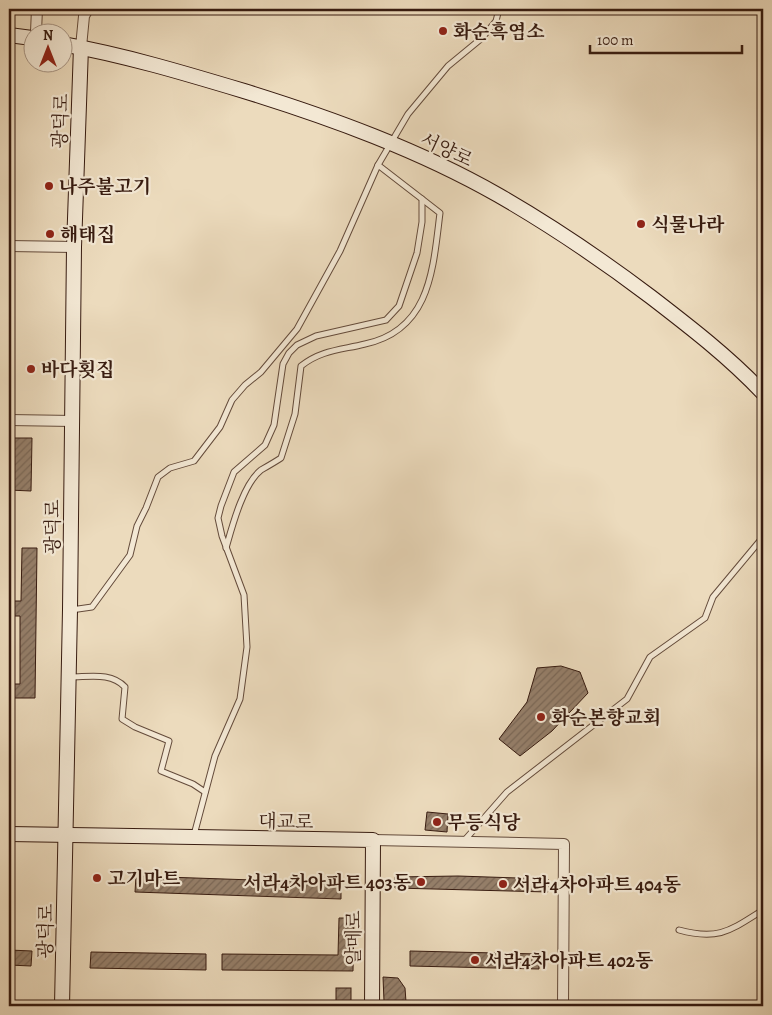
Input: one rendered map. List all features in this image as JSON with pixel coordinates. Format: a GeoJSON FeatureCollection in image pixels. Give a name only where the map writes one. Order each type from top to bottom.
{"type":"FeatureCollection","features":[{"type":"Feature","properties":{"kind":"street"},"geometry":{"type":"LineString","coordinates":[[36,22],[37,9]]}},
{"type":"Feature","properties":{"kind":"street"},"geometry":{"type":"LineString","coordinates":[[81,47],[84,16],[88,9]]}},
{"type":"Feature","properties":{"kind":"street"},"geometry":{"type":"LineString","coordinates":[[9,35],[22,37]]}},
{"type":"Feature","properties":{"kind":"street","name":"서양로"},"geometry":{"type":"LineString","coordinates":[[72,46],[195,76],[279,102],[349,126],[435,163],[498,195],[595,255],[698,333],[763,393]]}},
{"type":"Feature","properties":{"kind":"street","name":"광덕로"},"geometry":{"type":"LineString","coordinates":[[62,1006],[69,677],[74,247],[81,47]]}},
{"type":"Feature","properties":{"kind":"street"},"geometry":{"type":"LineString","coordinates":[[9,246],[74,247]]}},
{"type":"Feature","properties":{"kind":"street"},"geometry":{"type":"LineString","coordinates":[[9,420],[73,421]]}},
{"type":"Feature","properties":{"kind":"street","name":"대교로"},"geometry":{"type":"LineString","coordinates":[[9,834],[564,844],[563,1006]]}},
{"type":"Feature","properties":{"kind":"street","name":"알메로"},"geometry":{"type":"LineString","coordinates":[[372,1006],[373,840]]}},
{"type":"Feature","properties":{"kind":"lane"},"geometry":{"type":"LineString","coordinates":[[70,610],[92,607],[130,555],[136,526],[146,508],[158,478],[170,468],[194,461],[220,427],[232,400],[245,385],[261,372],[297,329],[340,251],[378,165],[408,114],[448,66],[482,38],[496,21],[499,9]]}},
{"type":"Feature","properties":{"kind":"lane"},"geometry":{"type":"LineString","coordinates":[[226,548],[232,524],[251,483],[260,471],[281,458],[295,414],[301,366],[311,358],[329,350],[382,341],[410,321],[424,296],[431,277],[440,213],[378,165]]}},
{"type":"Feature","properties":{"kind":"lane"},"geometry":{"type":"LineString","coordinates":[[194,838],[220,740],[240,699],[247,647],[244,595],[226,548],[218,518],[221,506],[234,472],[265,445],[274,425],[283,364],[289,353],[297,345],[316,336],[386,320],[399,306],[417,253],[422,222],[422,199]]}},
{"type":"Feature","properties":{"kind":"lane"},"geometry":{"type":"LineString","coordinates":[[462,842],[507,792],[627,699],[650,657],[705,618],[712,597],[763,537]]}},
{"type":"Feature","properties":{"kind":"lane"},"geometry":{"type":"LineString","coordinates":[[69,677],[114,677],[125,687],[122,718],[135,728],[170,741],[161,771],[193,784],[205,792]]}},
{"type":"Feature","properties":{"kind":"lane"},"geometry":{"type":"LineString","coordinates":[[679,930],[706,936],[721,934],[744,924],[763,910]]}},
{"type":"Feature","properties":{"kind":"building"},"geometry":{"type":"Polygon","coordinates":[[[9,438],[32,438],[31,491],[9,490],[9,438]]]}},
{"type":"Feature","properties":{"kind":"building"},"geometry":{"type":"Polygon","coordinates":[[[22,548],[37,548],[35,698],[9,698],[9,684],[20,684],[20,616],[9,616],[9,601],[21,601],[22,548]]]}},
{"type":"Feature","properties":{"kind":"building","name":"화순본향교회"},"geometry":{"type":"Polygon","coordinates":[[[561,666],[580,672],[588,693],[552,731],[520,756],[499,739],[527,702],[537,668],[561,666]]]}},
{"type":"Feature","properties":{"kind":"building","name":"무등식당"},"geometry":{"type":"Polygon","coordinates":[[[427,812],[448,814],[447,832],[425,830],[427,812]]]}},
{"type":"Feature","properties":{"kind":"building"},"geometry":{"type":"Polygon","coordinates":[[[136,876],[341,883],[341,899],[135,892],[136,876]]]}},
{"type":"Feature","properties":{"kind":"building"},"geometry":{"type":"Polygon","coordinates":[[[458,876],[548,879],[548,892],[395,888],[395,877],[458,876]]]}},
{"type":"Feature","properties":{"kind":"building"},"geometry":{"type":"Polygon","coordinates":[[[339,918],[354,918],[353,971],[222,970],[222,954],[338,955],[339,918]]]}},
{"type":"Feature","properties":{"kind":"building"},"geometry":{"type":"Polygon","coordinates":[[[9,950],[32,951],[31,966],[9,965],[9,950]]]}},
{"type":"Feature","properties":{"kind":"building","name":"서라4차아파트 402동"},"geometry":{"type":"Polygon","coordinates":[[[410,951],[539,954],[539,969],[410,966],[410,951]]]}},
{"type":"Feature","properties":{"kind":"building"},"geometry":{"type":"Polygon","coordinates":[[[91,952],[206,954],[206,970],[90,968],[91,952]]]}},
{"type":"Feature","properties":{"kind":"building"},"geometry":{"type":"Polygon","coordinates":[[[383,977],[398,978],[405,988],[406,1002],[384,1001],[383,977]]]}},
{"type":"Feature","properties":{"kind":"building"},"geometry":{"type":"Polygon","coordinates":[[[336,988],[351,988],[351,1006],[336,1006],[336,988]]]}},
{"type":"Feature","properties":{"kind":"place","name":"화순흑염소"},"geometry":{"type":"Point","coordinates":[443,31]}},
{"type":"Feature","properties":{"kind":"place","name":"나주불고기"},"geometry":{"type":"Point","coordinates":[49,186]}},
{"type":"Feature","properties":{"kind":"place","name":"식물나라"},"geometry":{"type":"Point","coordinates":[641,224]}},
{"type":"Feature","properties":{"kind":"place","name":"해태집"},"geometry":{"type":"Point","coordinates":[50,234]}},
{"type":"Feature","properties":{"kind":"place","name":"바다횟집"},"geometry":{"type":"Point","coordinates":[31,369]}},
{"type":"Feature","properties":{"kind":"place","name":"화순본향교회"},"geometry":{"type":"Point","coordinates":[541,717]}},
{"type":"Feature","properties":{"kind":"place","name":"무등식당"},"geometry":{"type":"Point","coordinates":[437,822]}},
{"type":"Feature","properties":{"kind":"place","name":"고기마트"},"geometry":{"type":"Point","coordinates":[97,878]}},
{"type":"Feature","properties":{"kind":"place","name":"서라4차아파트 403동"},"geometry":{"type":"Point","coordinates":[421,882]}},
{"type":"Feature","properties":{"kind":"place","name":"서라4차아파트 404동"},"geometry":{"type":"Point","coordinates":[503,884]}},
{"type":"Feature","properties":{"kind":"place","name":"서라4차아파트 402동"},"geometry":{"type":"Point","coordinates":[475,960]}}]}
